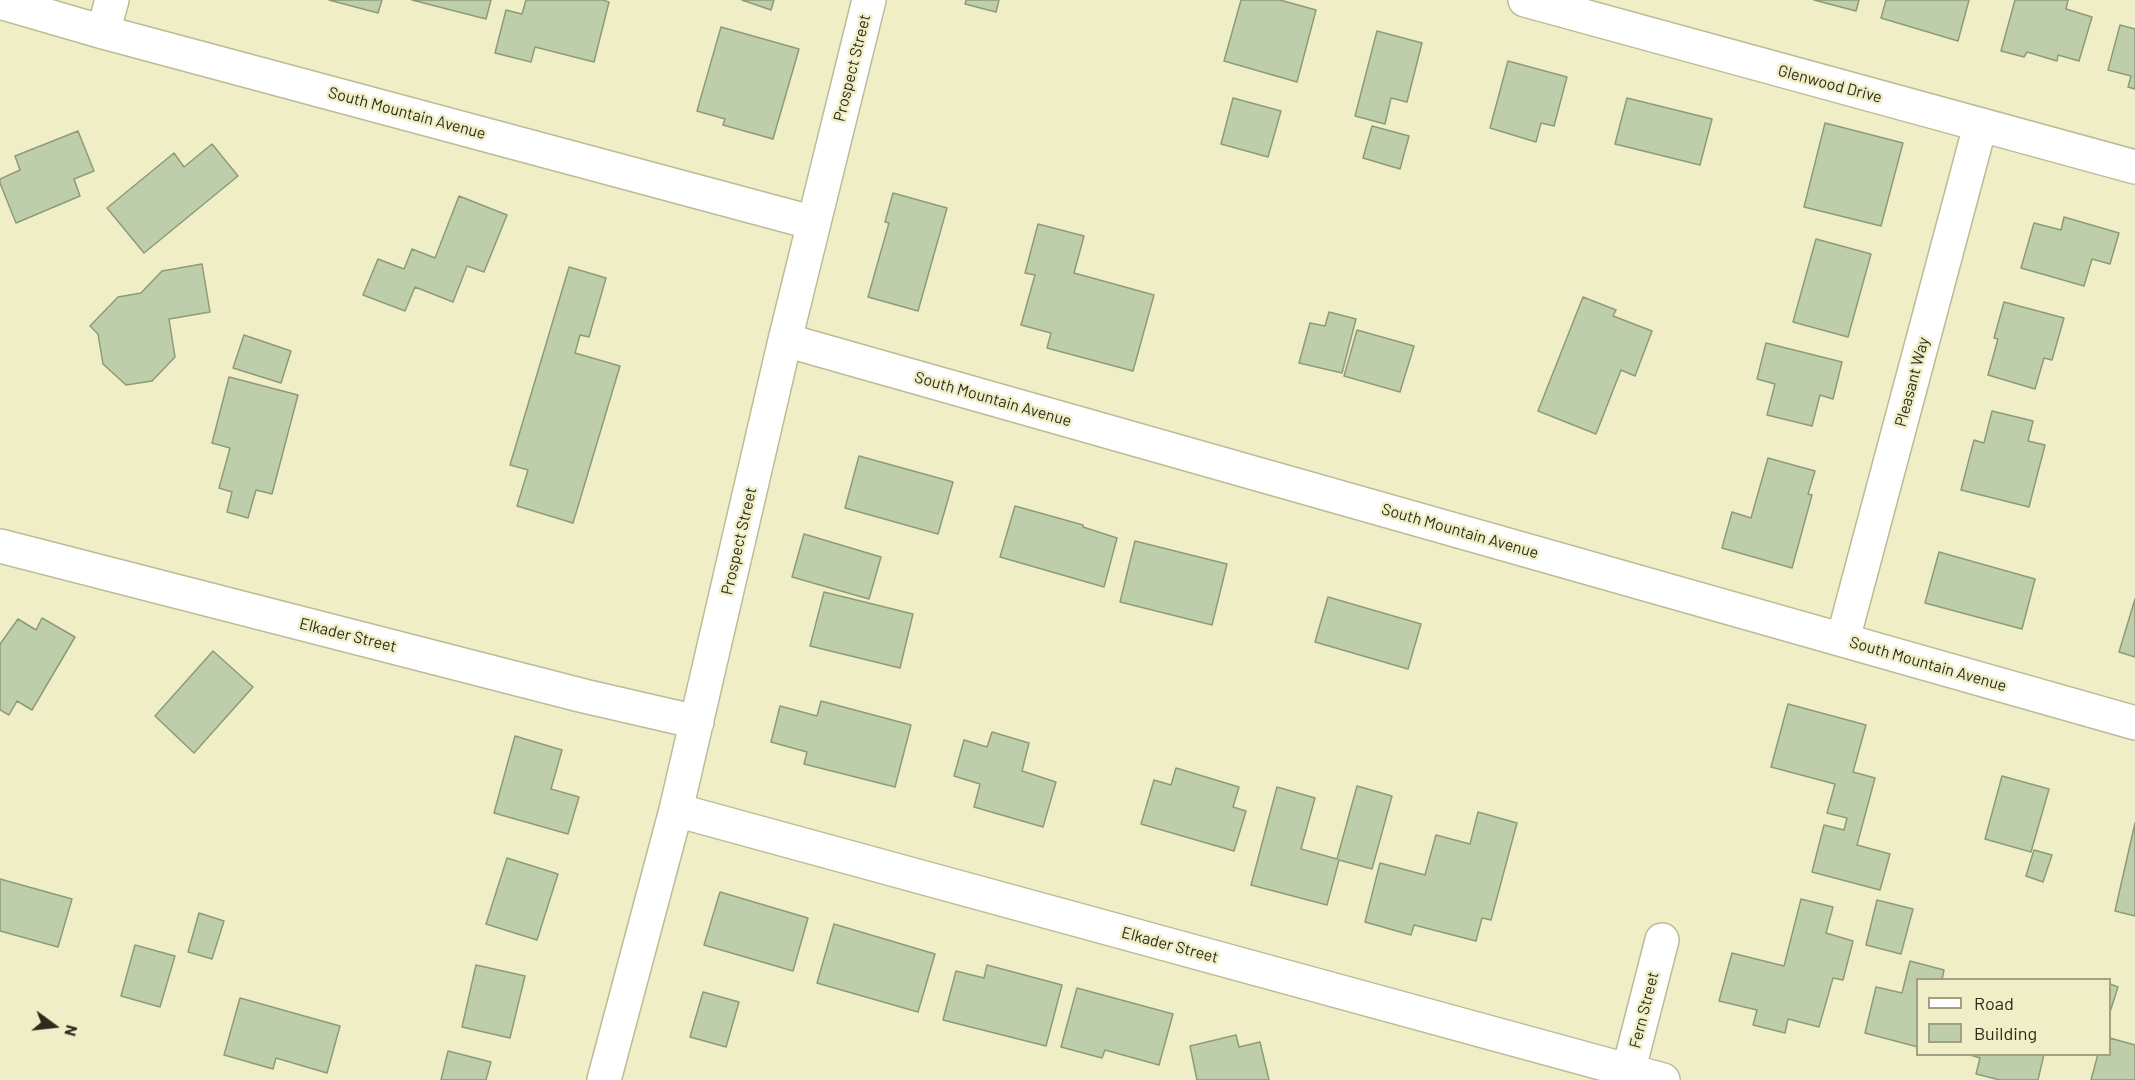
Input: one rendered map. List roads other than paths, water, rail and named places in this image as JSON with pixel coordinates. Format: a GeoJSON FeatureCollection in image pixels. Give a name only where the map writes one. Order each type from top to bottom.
{"type":"FeatureCollection","features":[{"type":"Feature","properties":{"kind":"street"},"geometry":{"type":"LineString","coordinates":[[104,32],[112,0]]}},
{"type":"Feature","properties":{"kind":"street","name":"Prospect Street"},"geometry":{"type":"LineString","coordinates":[[604,1080],[698,722],[785,340],[869,0]]}},
{"type":"Feature","properties":{"kind":"street","name":"Glenwood Drive"},"geometry":{"type":"LineString","coordinates":[[1525,0],[2135,167]]}},
{"type":"Feature","properties":{"kind":"street","name":"South Mountain Avenue"},"geometry":{"type":"LineString","coordinates":[[0,2],[814,223]]}},
{"type":"Feature","properties":{"kind":"street","name":"Pleasant Way"},"geometry":{"type":"LineString","coordinates":[[1843,639],[1980,126]]}},
{"type":"Feature","properties":{"kind":"street","name":"South Mountain Avenue"},"geometry":{"type":"LineString","coordinates":[[785,340],[2135,723]]}},
{"type":"Feature","properties":{"kind":"street","name":"Elkader Street"},"geometry":{"type":"LineString","coordinates":[[0,546],[584,696],[698,722]]}},
{"type":"Feature","properties":{"kind":"street","name":"Elkader Street"},"geometry":{"type":"LineString","coordinates":[[676,810],[1627,1075],[1663,1080]]}},
{"type":"Feature","properties":{"kind":"street","name":"Fern Street"},"geometry":{"type":"LineString","coordinates":[[1627,1075],[1662,940]]}}]}
